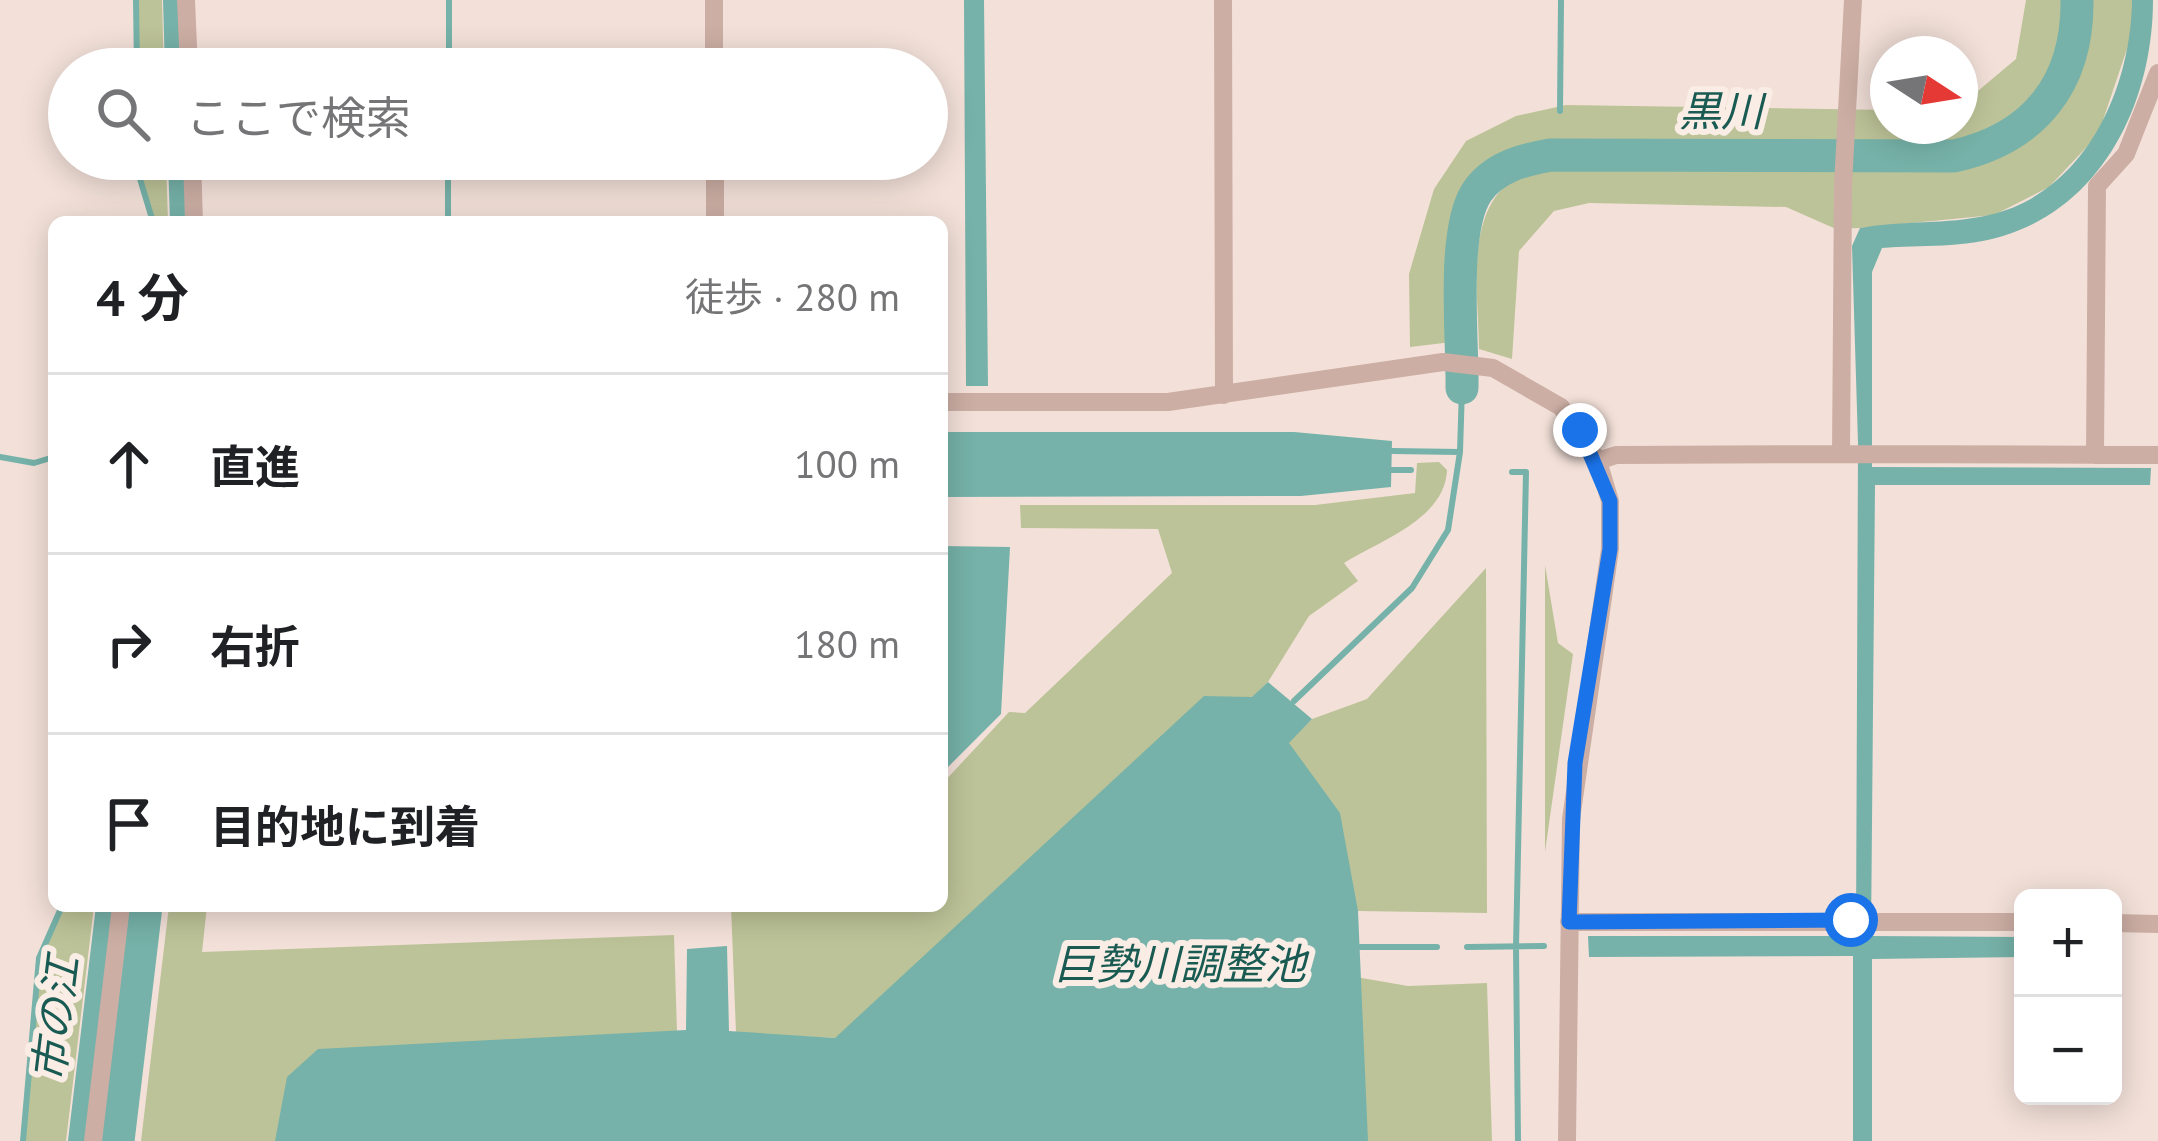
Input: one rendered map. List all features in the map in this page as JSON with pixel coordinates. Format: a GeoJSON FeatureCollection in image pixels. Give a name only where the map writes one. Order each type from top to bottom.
{"type":"FeatureCollection","features":[{"type":"Feature","properties":{"kind":"street"},"geometry":{"type":"LineString","coordinates":[[186,0],[188,48]]}},
{"type":"Feature","properties":{"kind":"street"},"geometry":{"type":"LineString","coordinates":[[714,0],[714,48]]}},
{"type":"Feature","properties":{"kind":"street"},"geometry":{"type":"LineString","coordinates":[[1223,0],[1224,394]]}},
{"type":"Feature","properties":{"kind":"street"},"geometry":{"type":"LineString","coordinates":[[1847,454],[1843,185],[1853,0]]}},
{"type":"Feature","properties":{"kind":"street"},"geometry":{"type":"LineString","coordinates":[[2095,455],[2097,186],[2126,154],[2158,74]]}},
{"type":"Feature","properties":{"kind":"street"},"geometry":{"type":"LineString","coordinates":[[193,180],[194,216]]}},
{"type":"Feature","properties":{"kind":"street"},"geometry":{"type":"LineString","coordinates":[[715,180],[716,216]]}},
{"type":"Feature","properties":{"kind":"street"},"geometry":{"type":"LineString","coordinates":[[948,402],[1066,405],[1224,394],[1444,362],[1492,368],[1562,407],[1598,461],[1610,501],[1610,549],[1575,763],[1567,1141]]}},
{"type":"Feature","properties":{"kind":"street"},"geometry":{"type":"LineString","coordinates":[[1598,461],[1616,455],[2158,455]]}},
{"type":"Feature","properties":{"kind":"street"},"geometry":{"type":"LineString","coordinates":[[93,1141],[120,912]]}},
{"type":"Feature","properties":{"kind":"street"},"geometry":{"type":"LineString","coordinates":[[1569,922],[2014,922]]}},
{"type":"Feature","properties":{"kind":"street"},"geometry":{"type":"LineString","coordinates":[[2122,923],[2158,924]]}},
{"type":"Feature","properties":{"kind":"green space"},"geometry":{"type":"Polygon","coordinates":[[[136,0],[162,0],[163,48],[137,48],[136,0]]]}},
{"type":"Feature","properties":{"kind":"green space"},"geometry":{"type":"Polygon","coordinates":[[[2026,0],[2068,0],[2065,35],[2046,85],[2025,114],[1978,139],[1978,91],[2016,59],[2026,0]]]}},
{"type":"Feature","properties":{"kind":"green space"},"geometry":{"type":"Polygon","coordinates":[[[2088,0],[2132,0],[2132,34],[2098,135],[2049,187],[1994,215],[1860,228],[1836,229],[1786,207],[1589,203],[1554,211],[1519,251],[1512,359],[1479,349],[1481,234],[1498,194],[1519,176],[1559,164],[1961,166],[2018,141],[2058,108],[2081,62],[2088,0]]]}},
{"type":"Feature","properties":{"kind":"green space"},"geometry":{"type":"Polygon","coordinates":[[[1566,105],[1870,110],[1870,144],[1964,144],[1958,146],[1543,142],[1499,162],[1476,181],[1457,222],[1453,247],[1452,342],[1410,347],[1409,274],[1434,189],[1466,141],[1516,116],[1566,105]]]}},
{"type":"Feature","properties":{"kind":"green space"},"geometry":{"type":"Polygon","coordinates":[[[140,180],[167,180],[168,216],[151,216],[140,180]]]}},
{"type":"Feature","properties":{"kind":"green space"},"geometry":{"type":"Polygon","coordinates":[[[1439,462],[1447,470],[1435,502],[1409,526],[1344,563],[1358,581],[1309,616],[1268,682],[1253,697],[1288,743],[1312,719],[1367,699],[1486,568],[1487,913],[1358,911],[1294,933],[835,1038],[736,1033],[731,912],[948,912],[948,778],[1009,712],[1025,713],[1172,573],[1158,529],[1021,528],[1020,505],[1315,505],[1415,493],[1417,463],[1439,462]]]}},
{"type":"Feature","properties":{"kind":"green space"},"geometry":{"type":"Polygon","coordinates":[[[1545,565],[1558,643],[1573,654],[1545,852],[1545,565]]]}},
{"type":"Feature","properties":{"kind":"green space"},"geometry":{"type":"Polygon","coordinates":[[[59,912],[93,912],[66,1141],[23,1141],[39,958],[59,912]]]}},
{"type":"Feature","properties":{"kind":"green space"},"geometry":{"type":"Polygon","coordinates":[[[168,912],[206,912],[202,952],[674,935],[677,1032],[535,1039],[498,1141],[141,1141],[168,912]]]}},
{"type":"Feature","properties":{"kind":"green space"},"geometry":{"type":"Polygon","coordinates":[[[1304,968],[1408,986],[1487,983],[1492,1141],[917,1141],[1304,968]]]}},
{"type":"Feature","properties":{"kind":"water"},"geometry":{"type":"Polygon","coordinates":[[[964,0],[984,0],[988,386],[966,386],[964,0]]]}},
{"type":"Feature","properties":{"kind":"water"},"geometry":{"type":"Polygon","coordinates":[[[2132,0],[2153,0],[2144,74],[2132,110],[2095,174],[2069,200],[2039,221],[2003,236],[1974,243],[1882,248],[1872,272],[1872,467],[2151,468],[2150,485],[1875,485],[1871,936],[2014,937],[2014,957],[1872,959],[1872,1141],[1853,1141],[1853,956],[1589,957],[1588,936],[1856,936],[1858,443],[1852,246],[1860,228],[1989,215],[2023,203],[2052,185],[2096,133],[2112,101],[2130,34],[2132,0]]]}},
{"type":"Feature","properties":{"kind":"water"},"geometry":{"type":"Polygon","coordinates":[[[948,432],[1294,432],[1392,441],[1391,487],[1301,496],[948,497],[948,432]]]}},
{"type":"Feature","properties":{"kind":"water"},"geometry":{"type":"Polygon","coordinates":[[[948,546],[1010,547],[1001,714],[948,767],[948,546]]]}},
{"type":"Feature","properties":{"kind":"water","name":"巨勢川調整池"},"geometry":{"type":"Polygon","coordinates":[[[1268,682],[1312,719],[1289,743],[1340,813],[1358,911],[1368,1141],[275,1141],[287,1077],[318,1049],[686,1030],[687,949],[727,946],[729,1031],[835,1038],[1204,696],[1252,697],[1268,682]]]}},
{"type":"Feature","properties":{"kind":"waterway"},"geometry":{"type":"LineString","coordinates":[[136,0],[137,48]]}},
{"type":"Feature","properties":{"kind":"waterway","name":"市の江"},"geometry":{"type":"LineString","coordinates":[[172,0],[173,48]]}},
{"type":"Feature","properties":{"kind":"waterway"},"geometry":{"type":"LineString","coordinates":[[449,0],[449,48]]}},
{"type":"Feature","properties":{"kind":"waterway"},"geometry":{"type":"LineString","coordinates":[[1560,111],[1561,0]]}},
{"type":"Feature","properties":{"kind":"waterway","name":"黒川"},"geometry":{"type":"LineString","coordinates":[[1462,388],[1464,232],[1477,192],[1500,171],[1550,155],[1954,156],[1983,148],[2029,121],[2060,81],[2070,57],[2077,0]]}},
{"type":"Feature","properties":{"kind":"waterway"},"geometry":{"type":"LineString","coordinates":[[140,180],[151,216]]}},
{"type":"Feature","properties":{"kind":"waterway","name":"市の江"},"geometry":{"type":"LineString","coordinates":[[178,180],[179,216]]}},
{"type":"Feature","properties":{"kind":"waterway"},"geometry":{"type":"LineString","coordinates":[[448,180],[448,216]]}},
{"type":"Feature","properties":{"kind":"waterway"},"geometry":{"type":"LineString","coordinates":[[1392,451],[1460,452],[1462,388]]}},
{"type":"Feature","properties":{"kind":"waterway"},"geometry":{"type":"LineString","coordinates":[[1294,701],[1412,588],[1448,530],[1460,452]]}},
{"type":"Feature","properties":{"kind":"waterway"},"geometry":{"type":"LineString","coordinates":[[0,457],[34,463],[48,459]]}},
{"type":"Feature","properties":{"kind":"waterway"},"geometry":{"type":"LineString","coordinates":[[1391,470],[1411,470]]}},
{"type":"Feature","properties":{"kind":"waterway"},"geometry":{"type":"LineString","coordinates":[[1512,472],[1526,472],[1516,947],[1518,1141]]}},
{"type":"Feature","properties":{"kind":"waterway"},"geometry":{"type":"LineString","coordinates":[[23,1141],[39,958],[59,912]]}},
{"type":"Feature","properties":{"kind":"waterway","name":"市の江"},"geometry":{"type":"LineString","coordinates":[[77,1141],[104,912]]}},
{"type":"Feature","properties":{"kind":"waterway","name":"黒川"},"geometry":{"type":"LineString","coordinates":[[118,1141],[145,912]]}},
{"type":"Feature","properties":{"kind":"waterway"},"geometry":{"type":"LineString","coordinates":[[1467,947],[1544,946]]}},
{"type":"Feature","properties":{"kind":"waterway"},"geometry":{"type":"LineString","coordinates":[[1360,947],[1437,947]]}},
{"type":"Feature","properties":{"kind":"route"},"geometry":{"type":"LineString","coordinates":[[1580,430],[1598,461],[1610,501],[1610,549],[1575,763],[1569,922],[1851,920]]}}]}
